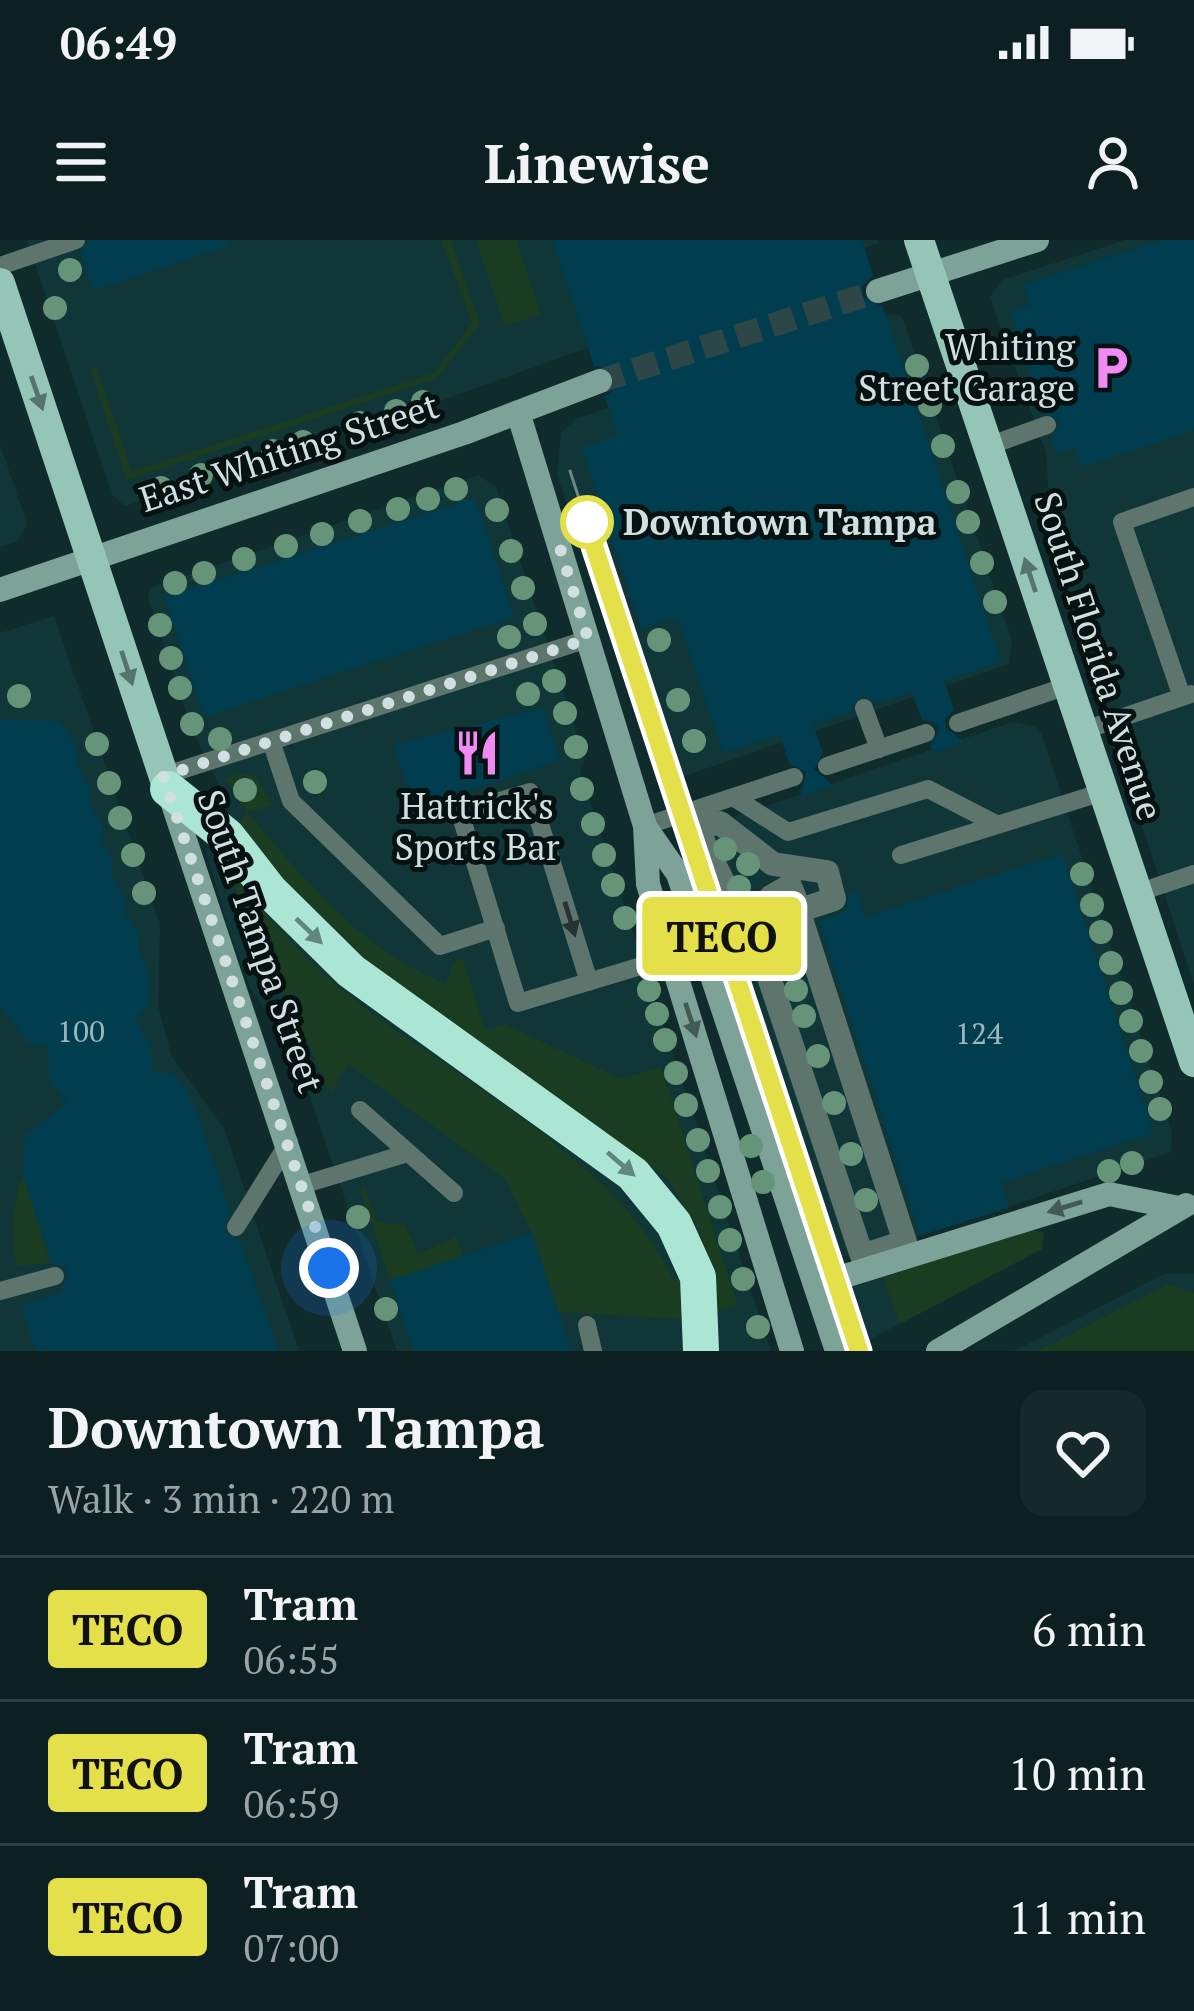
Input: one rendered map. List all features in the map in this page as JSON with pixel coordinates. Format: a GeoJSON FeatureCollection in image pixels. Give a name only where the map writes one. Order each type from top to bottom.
{"type":"FeatureCollection","features":[{"type":"Feature","properties":{"kind":"highway"},"geometry":{"type":"LineString","coordinates":[[165,782],[227,836],[295,918],[351,971],[633,1174],[655,1197],[688,1252],[702,1301],[701,1351]]}},
{"type":"Feature","properties":{"kind":"main road","name":"South Florida Avenue"},"geometry":{"type":"LineString","coordinates":[[919,240],[1194,1062]]}},
{"type":"Feature","properties":{"kind":"main road","name":"South Tampa Street"},"geometry":{"type":"LineString","coordinates":[[0,283],[165,782]]}},
{"type":"Feature","properties":{"kind":"street"},"geometry":{"type":"LineString","coordinates":[[878,291],[1037,240]]}},
{"type":"Feature","properties":{"kind":"street","name":"East Whiting Street"},"geometry":{"type":"LineString","coordinates":[[0,590],[600,381]]}},
{"type":"Feature","properties":{"kind":"street"},"geometry":{"type":"LineString","coordinates":[[518,412],[645,826],[648,884],[792,1351]]}},
{"type":"Feature","properties":{"kind":"street","name":"South Tampa Street"},"geometry":{"type":"LineString","coordinates":[[165,782],[355,1351]]}},
{"type":"Feature","properties":{"kind":"street"},"geometry":{"type":"LineString","coordinates":[[720,823],[773,864],[827,872],[834,899],[800,910],[790,886],[771,897],[792,922],[801,919],[905,1242],[862,1256],[767,971],[696,827],[720,823]]}},
{"type":"Feature","properties":{"kind":"street"},"geometry":{"type":"LineString","coordinates":[[645,826],[678,874],[837,1351]]}},
{"type":"Feature","properties":{"kind":"street"},"geometry":{"type":"LineString","coordinates":[[816,1285],[1109,1194],[1186,1204]]}},
{"type":"Feature","properties":{"kind":"street"},"geometry":{"type":"LineString","coordinates":[[938,1351],[1186,1204]]}},
{"type":"Feature","properties":{"kind":"lane"},"geometry":{"type":"LineString","coordinates":[[0,266],[76,240]]}},
{"type":"Feature","properties":{"kind":"lane"},"geometry":{"type":"LineString","coordinates":[[988,446],[1047,424]]}},
{"type":"Feature","properties":{"kind":"lane"},"geometry":{"type":"LineString","coordinates":[[1082,731],[1188,696],[1122,522],[1194,497]]}},
{"type":"Feature","properties":{"kind":"lane"},"geometry":{"type":"LineString","coordinates":[[165,782],[271,741],[588,639]]}},
{"type":"Feature","properties":{"kind":"lane"},"geometry":{"type":"LineString","coordinates":[[958,723],[1067,686]]}},
{"type":"Feature","properties":{"kind":"lane"},"geometry":{"type":"LineString","coordinates":[[864,708],[879,749]]}},
{"type":"Feature","properties":{"kind":"lane"},"geometry":{"type":"LineString","coordinates":[[827,766],[926,734]]}},
{"type":"Feature","properties":{"kind":"lane"},"geometry":{"type":"LineString","coordinates":[[271,741],[291,801],[440,946],[496,928]]}},
{"type":"Feature","properties":{"kind":"lane"},"geometry":{"type":"LineString","coordinates":[[645,826],[794,777]]}},
{"type":"Feature","properties":{"kind":"lane"},"geometry":{"type":"LineString","coordinates":[[733,797],[788,832],[928,789],[998,825]]}},
{"type":"Feature","properties":{"kind":"lane"},"geometry":{"type":"LineString","coordinates":[[589,982],[530,792],[460,813],[518,1003],[589,982],[671,957]]}},
{"type":"Feature","properties":{"kind":"lane"},"geometry":{"type":"LineString","coordinates":[[902,855],[1103,792]]}},
{"type":"Feature","properties":{"kind":"lane"},"geometry":{"type":"LineString","coordinates":[[1137,893],[1194,874]]}},
{"type":"Feature","properties":{"kind":"lane"},"geometry":{"type":"LineString","coordinates":[[360,1110],[454,1193]]}},
{"type":"Feature","properties":{"kind":"lane"},"geometry":{"type":"LineString","coordinates":[[236,1227],[289,1142]]}},
{"type":"Feature","properties":{"kind":"lane"},"geometry":{"type":"LineString","coordinates":[[302,1185],[408,1153]]}},
{"type":"Feature","properties":{"kind":"lane"},"geometry":{"type":"LineString","coordinates":[[0,1292],[56,1276]]}},
{"type":"Feature","properties":{"kind":"lane"},"geometry":{"type":"LineString","coordinates":[[587,1325],[592,1351]]}},
{"type":"Feature","properties":{"kind":"shaded area"},"geometry":{"type":"Polygon","coordinates":[[[27,240],[878,243],[443,400],[125,506],[113,496],[27,240]]]}},
{"type":"Feature","properties":{"kind":"shaded area"},"geometry":{"type":"Polygon","coordinates":[[[1125,240],[1194,240],[1194,985],[1052,549],[1046,453],[990,297],[1002,280],[1125,240]]]}},
{"type":"Feature","properties":{"kind":"shaded area"},"geometry":{"type":"Polygon","coordinates":[[[892,314],[902,316],[1012,640],[1009,664],[682,777],[654,769],[557,474],[561,433],[576,419],[892,314]]]}},
{"type":"Feature","properties":{"kind":"shaded area"},"geometry":{"type":"Polygon","coordinates":[[[0,444],[27,524],[18,541],[0,547],[0,444]]]}},
{"type":"Feature","properties":{"kind":"shaded area"},"geometry":{"type":"Polygon","coordinates":[[[478,475],[496,487],[585,759],[580,771],[771,1351],[397,1351],[297,1059],[249,986],[227,924],[206,851],[231,810],[193,732],[148,598],[150,588],[478,475]]]}},
{"type":"Feature","properties":{"kind":"shaded area"},"geometry":{"type":"Polygon","coordinates":[[[54,616],[160,924],[158,1006],[172,1057],[224,1128],[299,1351],[0,1351],[0,633],[54,616]]]}},
{"type":"Feature","properties":{"kind":"shaded area"},"geometry":{"type":"Polygon","coordinates":[[[1013,722],[1034,726],[1041,733],[1172,1132],[1171,1152],[862,1256],[834,1256],[806,1234],[680,846],[683,834],[1013,722]]]}},
{"type":"Feature","properties":{"kind":"shaded area"},"geometry":{"type":"Polygon","coordinates":[[[1028,1229],[1044,1233],[1042,1249],[848,1351],[828,1295],[1028,1229]]]}},
{"type":"Feature","properties":{"kind":"shaded area"},"geometry":{"type":"Polygon","coordinates":[[[1164,1274],[1194,1274],[1194,1351],[1014,1351],[1164,1274]]]}},
{"type":"Feature","properties":{"kind":"green space"},"geometry":{"type":"Polygon","coordinates":[[[441,240],[451,240],[480,324],[436,379],[127,480],[90,369],[96,367],[132,471],[434,373],[472,323],[441,240]]]}},
{"type":"Feature","properties":{"kind":"green space"},"geometry":{"type":"Polygon","coordinates":[[[476,240],[516,240],[541,314],[505,326],[476,240]]]}},
{"type":"Feature","properties":{"kind":"green space"},"geometry":{"type":"Polygon","coordinates":[[[255,776],[273,806],[247,812],[313,888],[361,932],[446,984],[453,963],[463,958],[485,1030],[505,1024],[621,1079],[661,1067],[738,1306],[678,1319],[558,1312],[532,1233],[504,1178],[348,1064],[331,1093],[222,860],[287,937],[341,989],[535,1128],[617,1199],[649,1238],[673,1279],[710,1267],[700,1232],[667,1178],[327,935],[239,825],[246,811],[225,778],[255,776]]]}},
{"type":"Feature","properties":{"kind":"green space"},"geometry":{"type":"Polygon","coordinates":[[[23,1175],[51,1263],[18,1266],[13,1220],[23,1175]]]}},
{"type":"Feature","properties":{"kind":"green space"},"geometry":{"type":"Polygon","coordinates":[[[365,1188],[377,1222],[405,1225],[418,1254],[456,1237],[464,1256],[390,1280],[360,1189],[365,1188]]]}},
{"type":"Feature","properties":{"kind":"green space"},"geometry":{"type":"Polygon","coordinates":[[[1028,1229],[1044,1233],[1042,1249],[900,1324],[883,1278],[1028,1229]]]}},
{"type":"Feature","properties":{"kind":"green space"},"geometry":{"type":"Polygon","coordinates":[[[1168,1284],[1194,1293],[1194,1351],[1038,1351],[1168,1284]]]}},
{"type":"Feature","properties":{"kind":"building"},"geometry":{"type":"Polygon","coordinates":[[[89,240],[230,240],[231,245],[93,291],[80,253],[89,240]]]}},
{"type":"Feature","properties":{"kind":"building"},"geometry":{"type":"Polygon","coordinates":[[[552,240],[862,240],[873,275],[862,286],[863,297],[883,307],[1001,662],[944,681],[954,710],[945,719],[946,728],[965,742],[933,753],[930,746],[939,730],[934,722],[922,720],[912,692],[877,703],[861,695],[851,712],[813,724],[823,753],[814,769],[834,786],[800,797],[806,772],[789,764],[780,735],[723,753],[677,617],[641,629],[582,448],[618,436],[605,397],[613,390],[616,376],[609,368],[594,366],[552,240]]]}},
{"type":"Feature","properties":{"kind":"building","name":"Whiting Street Garage"},"geometry":{"type":"Polygon","coordinates":[[[1161,240],[1194,240],[1194,430],[1082,467],[1075,448],[1057,454],[1052,438],[1060,422],[1043,412],[1010,311],[1030,305],[1023,285],[1161,240]]]}},
{"type":"Feature","properties":{"kind":"building"},"geometry":{"type":"Polygon","coordinates":[[[475,498],[514,617],[204,717],[165,597],[475,498]]]}},
{"type":"Feature","properties":{"kind":"building","name":"Hattrick's Sports Bar"},"geometry":{"type":"Polygon","coordinates":[[[543,708],[560,760],[416,809],[393,745],[543,708]]]}},
{"type":"Feature","properties":{"kind":"building"},"geometry":{"type":"Polygon","coordinates":[[[0,720],[59,721],[76,746],[78,769],[90,788],[89,805],[103,825],[101,842],[112,856],[112,875],[125,899],[124,913],[138,932],[138,949],[148,970],[150,1006],[134,1019],[151,1045],[153,1073],[173,1073],[192,1099],[230,1211],[224,1232],[240,1240],[278,1351],[36,1351],[21,1306],[61,1292],[68,1274],[64,1266],[51,1263],[23,1175],[25,1136],[67,1102],[49,1080],[49,1047],[29,1044],[0,1005],[0,720]]]}},
{"type":"Feature","properties":{"kind":"building"},"geometry":{"type":"Polygon","coordinates":[[[1062,854],[1154,1133],[1001,1183],[1009,1208],[920,1235],[819,921],[845,911],[850,894],[857,891],[865,917],[1062,854]]]}},
{"type":"Feature","properties":{"kind":"building"},"geometry":{"type":"Polygon","coordinates":[[[532,1233],[571,1351],[413,1351],[390,1280],[532,1233]]]}},
{"type":"Feature","properties":{"kind":"tunnel"},"geometry":{"type":"LineString","coordinates":[[600,381],[878,291]]}},
{"type":"Feature","properties":{"kind":"tram line"},"geometry":{"type":"LineString","coordinates":[[570,471],[859,1351]]}},
{"type":"Feature","properties":{"kind":"tram line","name":"TECO"},"geometry":{"type":"LineString","coordinates":[[586,522],[859,1351]]}},
{"type":"Feature","properties":{"kind":"place","name":"Whiting Street Garage"},"geometry":{"type":"Point","coordinates":[1111,368]}},
{"type":"Feature","properties":{"kind":"place","name":"Downtown Tampa"},"geometry":{"type":"Point","coordinates":[587,522]}},
{"type":"Feature","properties":{"kind":"place","name":"Hattrick's Sports Bar"},"geometry":{"type":"Point","coordinates":[477,753]}},
{"type":"Feature","properties":{"kind":"route"},"geometry":{"type":"LineString","coordinates":[[329,1268],[163,776],[588,639],[560,548],[587,522]]}}]}
